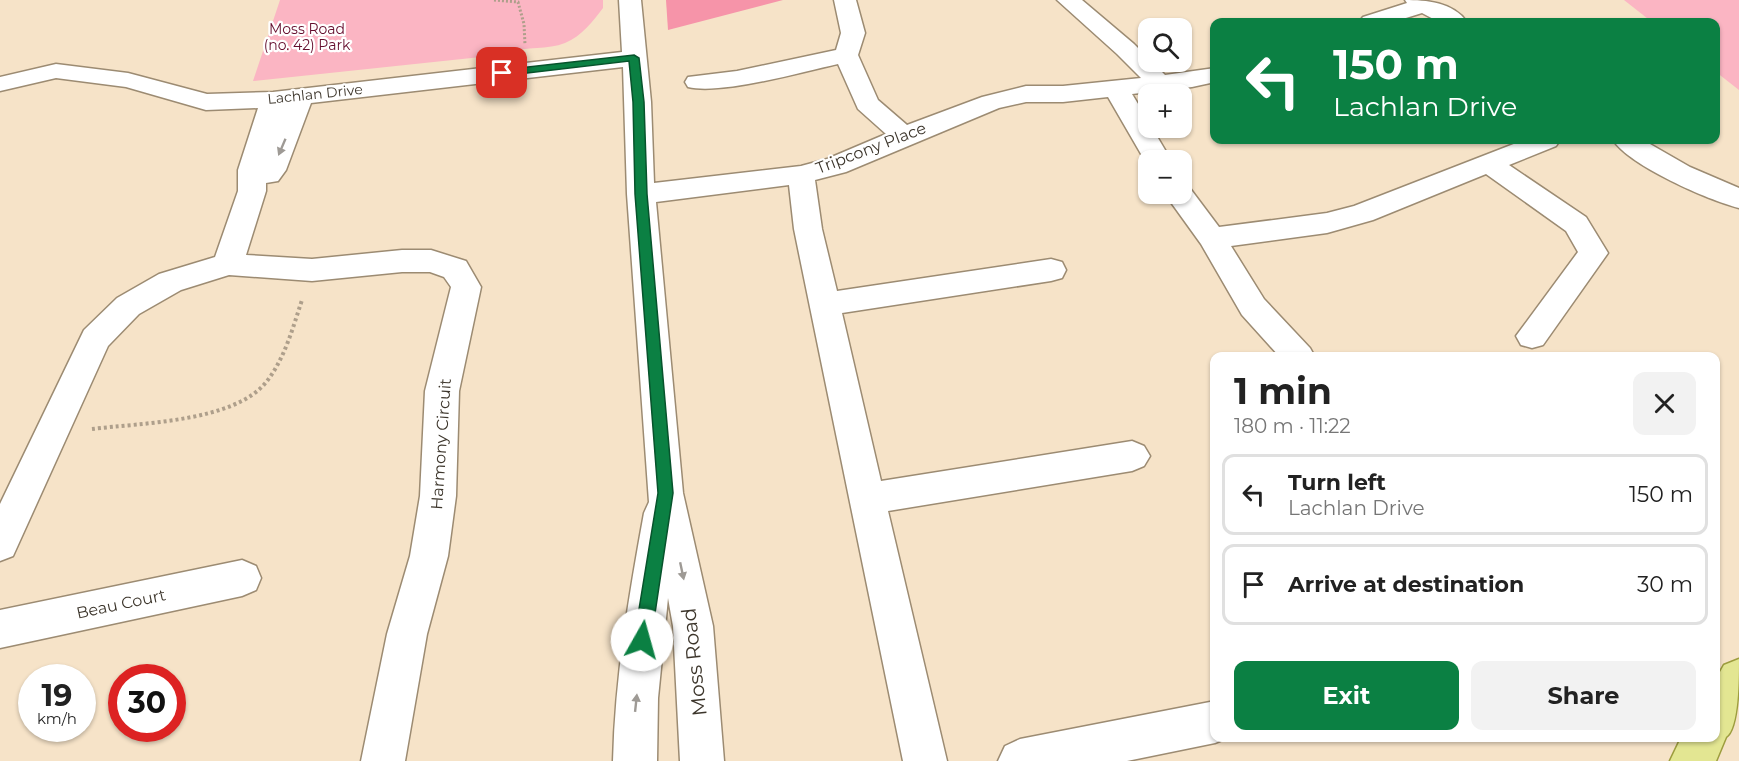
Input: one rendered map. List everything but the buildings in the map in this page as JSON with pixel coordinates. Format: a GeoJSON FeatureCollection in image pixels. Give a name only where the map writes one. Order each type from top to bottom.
{"type":"FeatureCollection","features":[{"type":"Feature","properties":{"kind":"main road"},"geometry":{"type":"LineString","coordinates":[[1720,713],[1739,679]]}},
{"type":"Feature","properties":{"kind":"main road"},"geometry":{"type":"LineString","coordinates":[[1692,761],[1703,742]]}},
{"type":"Feature","properties":{"kind":"street","name":"Moss Road"},"geometry":{"type":"LineString","coordinates":[[630,0],[638,102],[641,194],[665,493],[693,626],[702,761]]}},
{"type":"Feature","properties":{"kind":"street"},"geometry":{"type":"LineString","coordinates":[[845,0],[853,33],[846,55],[867,104],[904,136]]}},
{"type":"Feature","properties":{"kind":"street"},"geometry":{"type":"LineString","coordinates":[[1068,0],[1118,40],[1157,82]]}},
{"type":"Feature","properties":{"kind":"street"},"geometry":{"type":"LineString","coordinates":[[1381,18],[1419,3],[1447,18]]}},
{"type":"Feature","properties":{"kind":"street"},"geometry":{"type":"LineString","coordinates":[[697,82],[737,78],[846,55]]}},
{"type":"Feature","properties":{"kind":"street","name":"Lachlan Drive"},"geometry":{"type":"LineString","coordinates":[[0,84],[56,71],[128,80],[206,102],[273,100],[634,58]]}},
{"type":"Feature","properties":{"kind":"street","name":"Tripcony Place"},"geometry":{"type":"LineString","coordinates":[[641,194],[801,175],[836,166],[991,102],[1026,94],[1063,94],[1210,76]]}},
{"type":"Feature","properties":{"kind":"street"},"geometry":{"type":"LineString","coordinates":[[1116,88],[1152,150]]}},
{"type":"Feature","properties":{"kind":"street"},"geometry":{"type":"LineString","coordinates":[[252,191],[272,170],[297,111],[300,97]]}},
{"type":"Feature","properties":{"kind":"street"},"geometry":{"type":"LineString","coordinates":[[228,264],[252,191],[252,170],[273,100]]}},
{"type":"Feature","properties":{"kind":"street"},"geometry":{"type":"LineString","coordinates":[[1212,238],[1327,223],[1364,213],[1537,144]]}},
{"type":"Feature","properties":{"kind":"street"},"geometry":{"type":"LineString","coordinates":[[1631,144],[1683,177],[1739,199]]}},
{"type":"Feature","properties":{"kind":"street"},"geometry":{"type":"LineString","coordinates":[[1488,163],[1576,224],[1593,253],[1532,336]]}},
{"type":"Feature","properties":{"kind":"street"},"geometry":{"type":"LineString","coordinates":[[801,175],[808,229],[925,761]]}},
{"type":"Feature","properties":{"kind":"street"},"geometry":{"type":"LineString","coordinates":[[1186,204],[1212,238],[1253,307],[1294,352]]}},
{"type":"Feature","properties":{"kind":"street","name":"Harmony Circuit"},"geometry":{"type":"LineString","coordinates":[[0,544],[95,339],[128,306],[170,282],[228,264],[312,270],[402,261],[431,261],[455,269],[466,287],[442,391],[438,496],[429,556],[407,634],[383,761]]}},
{"type":"Feature","properties":{"kind":"street"},"geometry":{"type":"LineString","coordinates":[[825,304],[1051,270]]}},
{"type":"Feature","properties":{"kind":"street"},"geometry":{"type":"LineString","coordinates":[[867,500],[1132,456]]}},
{"type":"Feature","properties":{"kind":"street","name":"Moss Road"},"geometry":{"type":"LineString","coordinates":[[635,761],[634,721],[644,620],[665,493]]}},
{"type":"Feature","properties":{"kind":"street","name":"Beau Court"},"geometry":{"type":"LineString","coordinates":[[0,629],[242,578]]}},
{"type":"Feature","properties":{"kind":"street"},"geometry":{"type":"LineString","coordinates":[[1020,761],[1210,723]]}},
{"type":"Feature","properties":{"kind":"path"},"geometry":{"type":"LineString","coordinates":[[494,0],[518,2],[524,24],[525,51]]}},
{"type":"Feature","properties":{"kind":"path"},"geometry":{"type":"LineString","coordinates":[[50,435],[213,412],[254,395],[266,383],[290,339],[312,270]]}},
{"type":"Feature","properties":{"kind":"green space","name":"Moss Road (no. 42) Park"},"geometry":{"type":"Polygon","coordinates":[[[280,0],[603,0],[603,8],[582,32],[571,40],[549,47],[516,50],[500,55],[253,81],[280,0]]]}},
{"type":"Feature","properties":{"kind":"green space"},"geometry":{"type":"Polygon","coordinates":[[[1624,0],[1739,0],[1739,90],[1720,75],[1720,18],[1647,18],[1624,0]]]}},
{"type":"Feature","properties":{"kind":"shaded area"},"geometry":{"type":"Polygon","coordinates":[[[666,0],[783,0],[668,30],[666,0]]]}},
{"type":"Feature","properties":{"kind":"route"},"geometry":{"type":"LineString","coordinates":[[502,73],[634,58],[641,194],[665,493],[642,640]]}}]}
